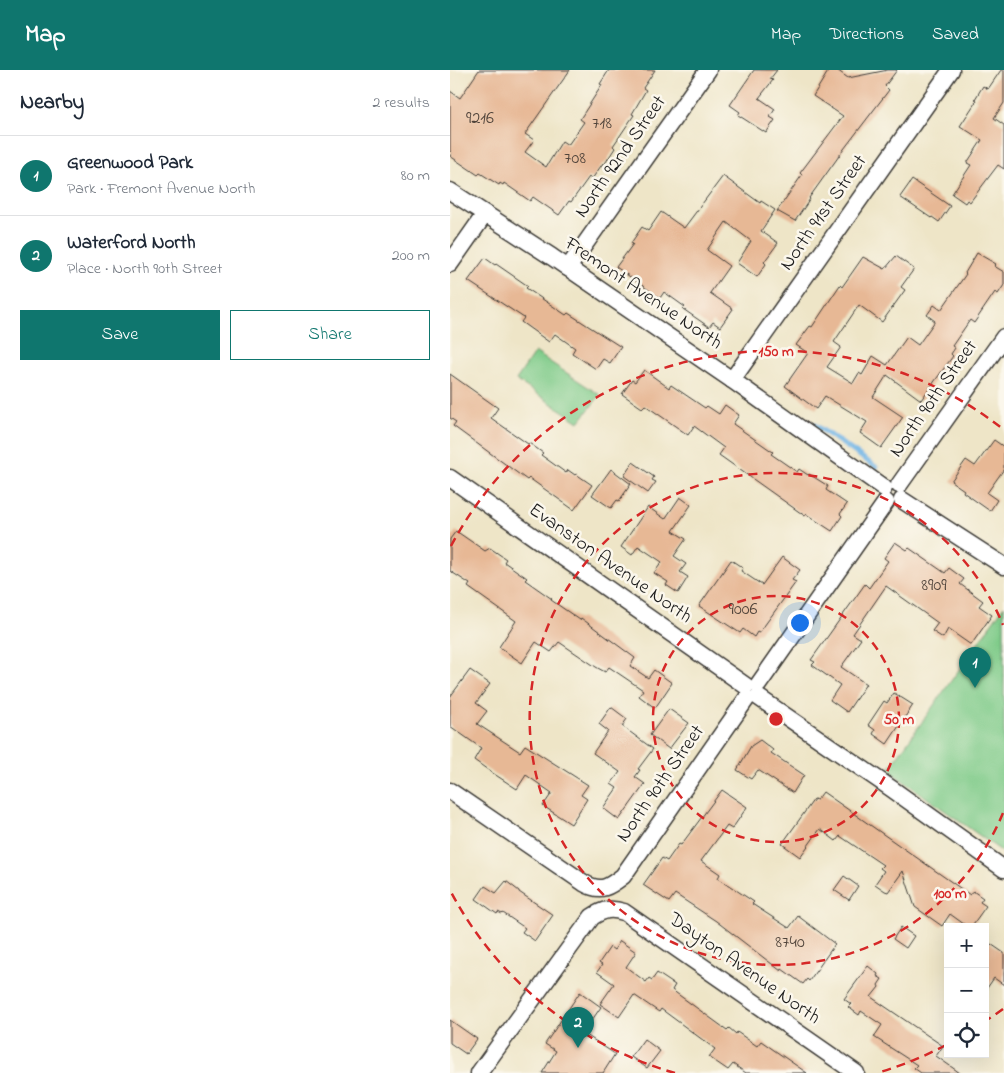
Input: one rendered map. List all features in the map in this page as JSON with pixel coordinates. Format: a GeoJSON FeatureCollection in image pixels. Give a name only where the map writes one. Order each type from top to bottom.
{"type":"FeatureCollection","features":[{"type":"Feature","properties":{"kind":"street","name":"North 92nd Street"},"geometry":{"type":"LineString","coordinates":[[568,268],[708,70]]}},
{"type":"Feature","properties":{"kind":"street","name":"North 91st Street"},"geometry":{"type":"LineString","coordinates":[[732,380],[951,70]]}},
{"type":"Feature","properties":{"kind":"street","name":"Fremont Avenue North"},"geometry":{"type":"LineString","coordinates":[[450,191],[568,268],[732,380],[893,494],[1004,566]]}},
{"type":"Feature","properties":{"kind":"street"},"geometry":{"type":"LineString","coordinates":[[450,264],[485,214]]}},
{"type":"Feature","properties":{"kind":"street","name":"North 90th Street"},"geometry":{"type":"LineString","coordinates":[[450,791],[595,889],[604,888],[623,876],[1004,337]]}},
{"type":"Feature","properties":{"kind":"street","name":"Evanston Avenue North"},"geometry":{"type":"LineString","coordinates":[[450,478],[1004,869]]}},
{"type":"Feature","properties":{"kind":"street","name":"Dayton Avenue North"},"geometry":{"type":"LineString","coordinates":[[479,1073],[592,917],[605,909],[624,912],[856,1073]]}},
{"type":"Feature","properties":{"kind":"green space"},"geometry":{"type":"Polygon","coordinates":[[[535,352],[600,395],[579,422],[516,380],[535,352]]]}},
{"type":"Feature","properties":{"kind":"green space"},"geometry":{"type":"Polygon","coordinates":[[[1004,606],[1004,853],[888,770],[1004,606]]]}},
{"type":"Feature","properties":{"kind":"building"},"geometry":{"type":"Polygon","coordinates":[[[479,70],[570,70],[525,134],[534,140],[525,152],[546,167],[562,141],[568,145],[584,122],[580,119],[602,85],[600,84],[609,70],[655,70],[643,88],[646,90],[632,114],[634,115],[613,146],[615,148],[604,165],[603,163],[592,179],[589,177],[559,215],[533,197],[530,201],[504,183],[499,185],[480,173],[478,175],[450,156],[452,153],[450,151],[450,91],[460,98],[479,70]]]}},
{"type":"Feature","properties":{"kind":"building"},"geometry":{"type":"Polygon","coordinates":[[[754,70],[777,70],[770,79],[773,80],[759,98],[775,109],[770,117],[775,120],[766,133],[738,115],[740,112],[730,105],[754,70]]]}},
{"type":"Feature","properties":{"kind":"building"},"geometry":{"type":"Polygon","coordinates":[[[829,70],[837,70],[848,78],[897,70],[885,86],[889,90],[844,149],[795,221],[777,211],[802,175],[800,173],[843,116],[813,96],[829,70]]]}},
{"type":"Feature","properties":{"kind":"building"},"geometry":{"type":"Polygon","coordinates":[[[1001,70],[1004,70],[1004,103],[994,118],[1004,125],[1004,169],[998,165],[970,202],[967,200],[965,203],[952,194],[971,165],[967,163],[982,140],[960,126],[977,100],[975,99],[983,86],[988,89],[1001,70]]]}},
{"type":"Feature","properties":{"kind":"building"},"geometry":{"type":"Polygon","coordinates":[[[723,176],[760,203],[761,201],[775,210],[761,231],[778,243],[764,262],[766,264],[757,277],[737,263],[751,241],[726,222],[707,250],[729,266],[710,293],[733,309],[720,327],[713,322],[709,327],[683,309],[685,307],[664,292],[660,298],[616,267],[633,244],[631,243],[642,227],[648,231],[661,212],[684,228],[723,176]]]}},
{"type":"Feature","properties":{"kind":"building"},"geometry":{"type":"Polygon","coordinates":[[[912,180],[950,206],[939,222],[900,197],[912,180]]]}},
{"type":"Feature","properties":{"kind":"building"},"geometry":{"type":"Polygon","coordinates":[[[977,253],[996,264],[994,266],[1004,272],[1004,285],[998,294],[995,292],[974,323],[970,320],[952,346],[955,348],[951,354],[953,356],[921,400],[887,375],[873,397],[903,417],[881,448],[860,433],[867,422],[825,396],[816,409],[785,386],[808,353],[796,345],[810,326],[812,327],[840,285],[842,287],[863,257],[885,269],[896,256],[914,269],[901,287],[905,290],[882,322],[859,305],[834,342],[841,347],[827,367],[853,383],[859,373],[862,375],[873,356],[887,365],[907,337],[918,345],[935,321],[927,315],[934,305],[941,310],[966,274],[977,253]]]}},
{"type":"Feature","properties":{"kind":"building"},"geometry":{"type":"Polygon","coordinates":[[[485,258],[528,286],[526,288],[566,315],[568,313],[621,347],[610,363],[603,359],[596,369],[572,353],[575,348],[555,334],[549,342],[521,322],[524,318],[468,281],[485,258]]]}},
{"type":"Feature","properties":{"kind":"building"},"geometry":{"type":"Polygon","coordinates":[[[644,370],[669,388],[671,385],[705,408],[707,406],[719,414],[725,405],[739,415],[733,424],[773,452],[771,454],[797,472],[799,469],[828,486],[826,490],[847,504],[832,531],[806,514],[805,516],[719,455],[724,448],[694,426],[688,435],[645,405],[642,408],[622,394],[632,380],[635,382],[644,370]]]}},
{"type":"Feature","properties":{"kind":"building"},"geometry":{"type":"Polygon","coordinates":[[[450,374],[498,408],[491,418],[543,453],[541,455],[566,473],[568,470],[592,485],[574,510],[529,478],[527,480],[453,426],[456,422],[450,418],[450,374]]]}},
{"type":"Feature","properties":{"kind":"building"},"geometry":{"type":"Polygon","coordinates":[[[994,440],[1004,447],[1004,469],[987,493],[997,500],[990,511],[951,481],[966,460],[975,466],[994,440]]]}},
{"type":"Feature","properties":{"kind":"building"},"geometry":{"type":"Polygon","coordinates":[[[633,462],[654,477],[652,480],[656,482],[648,493],[624,476],[633,462]]]}},
{"type":"Feature","properties":{"kind":"building"},"geometry":{"type":"Polygon","coordinates":[[[611,469],[631,484],[619,501],[617,500],[611,508],[592,495],[611,469]]]}},
{"type":"Feature","properties":{"kind":"building"},"geometry":{"type":"Polygon","coordinates":[[[680,497],[691,505],[673,531],[686,539],[674,556],[686,564],[680,572],[688,577],[678,593],[666,585],[668,582],[654,573],[662,562],[638,546],[632,555],[621,547],[648,507],[665,519],[680,497]]]}},
{"type":"Feature","properties":{"kind":"building"},"geometry":{"type":"Polygon","coordinates":[[[456,531],[485,551],[490,548],[506,559],[504,562],[527,578],[525,580],[551,600],[580,620],[581,618],[635,658],[630,666],[648,678],[654,670],[672,683],[655,708],[639,696],[643,690],[609,667],[605,672],[596,667],[559,642],[551,652],[536,642],[522,663],[499,647],[516,621],[468,587],[470,584],[450,571],[450,539],[456,531]]]}},
{"type":"Feature","properties":{"kind":"building"},"geometry":{"type":"Polygon","coordinates":[[[895,542],[907,550],[909,548],[945,573],[949,568],[964,579],[960,584],[983,601],[979,606],[992,615],[971,645],[948,629],[943,638],[932,631],[938,623],[886,586],[853,634],[861,639],[841,667],[866,684],[847,712],[830,700],[840,685],[812,665],[815,662],[811,660],[865,584],[869,588],[888,561],[884,558],[895,542]]]}},
{"type":"Feature","properties":{"kind":"building"},"geometry":{"type":"Polygon","coordinates":[[[782,557],[800,570],[792,580],[796,582],[759,633],[757,632],[754,637],[743,629],[740,633],[699,606],[731,560],[743,568],[741,571],[762,585],[782,557]]]}},
{"type":"Feature","properties":{"kind":"building"},"geometry":{"type":"Polygon","coordinates":[[[470,670],[490,684],[476,703],[487,711],[477,724],[520,752],[525,745],[588,785],[581,795],[587,799],[571,824],[543,806],[552,793],[526,775],[517,789],[488,770],[474,760],[481,748],[450,726],[450,697],[470,670]]]}},
{"type":"Feature","properties":{"kind":"building"},"geometry":{"type":"Polygon","coordinates":[[[894,693],[913,705],[887,744],[873,734],[875,730],[868,725],[884,701],[887,703],[894,693]]]}},
{"type":"Feature","properties":{"kind":"building"},"geometry":{"type":"Polygon","coordinates":[[[611,707],[627,719],[622,726],[653,749],[638,769],[640,770],[635,777],[645,784],[619,820],[603,808],[617,788],[611,784],[620,772],[593,753],[608,731],[599,724],[611,707]]]}},
{"type":"Feature","properties":{"kind":"building"},"geometry":{"type":"Polygon","coordinates":[[[669,709],[689,723],[669,749],[650,735],[669,709]]]}},
{"type":"Feature","properties":{"kind":"building"},"geometry":{"type":"Polygon","coordinates":[[[760,740],[773,750],[771,753],[804,775],[793,793],[758,770],[751,779],[737,770],[751,746],[760,740]]]}},
{"type":"Feature","properties":{"kind":"building"},"geometry":{"type":"Polygon","coordinates":[[[722,790],[747,807],[732,829],[727,826],[701,861],[720,874],[718,878],[754,902],[752,904],[789,928],[798,916],[835,944],[809,981],[807,979],[803,984],[782,969],[781,971],[716,921],[675,894],[669,902],[643,885],[662,858],[667,861],[679,844],[681,845],[722,790]]]}},
{"type":"Feature","properties":{"kind":"building"},"geometry":{"type":"Polygon","coordinates":[[[823,792],[970,895],[973,891],[983,898],[980,902],[986,906],[974,923],[962,923],[950,914],[942,926],[915,907],[903,871],[888,892],[885,891],[875,884],[884,871],[880,868],[883,865],[840,836],[836,841],[820,829],[800,857],[782,844],[814,799],[817,800],[823,792]]]}},
{"type":"Feature","properties":{"kind":"building"},"geometry":{"type":"Polygon","coordinates":[[[844,876],[858,886],[849,900],[834,890],[844,876]]]}},
{"type":"Feature","properties":{"kind":"building"},"geometry":{"type":"Polygon","coordinates":[[[506,881],[553,915],[535,941],[522,932],[525,928],[503,913],[498,912],[497,914],[476,899],[485,886],[496,893],[506,881]]]}},
{"type":"Feature","properties":{"kind":"building"},"geometry":{"type":"Polygon","coordinates":[[[901,927],[914,936],[906,948],[893,939],[901,927]]]}},
{"type":"Feature","properties":{"kind":"building"},"geometry":{"type":"Polygon","coordinates":[[[620,941],[636,952],[626,967],[646,982],[649,978],[652,980],[657,973],[675,985],[672,990],[727,1030],[729,1028],[736,1034],[737,1032],[757,1046],[761,1041],[807,1073],[746,1073],[733,1064],[728,1070],[709,1057],[715,1049],[661,1009],[659,1012],[634,995],[619,1017],[600,1004],[614,984],[597,972],[602,965],[599,963],[610,947],[614,950],[620,941]]]}},
{"type":"Feature","properties":{"kind":"building"},"geometry":{"type":"Polygon","coordinates":[[[989,943],[1004,953],[1004,985],[994,978],[989,985],[989,943]]]}},
{"type":"Feature","properties":{"kind":"building"},"geometry":{"type":"Polygon","coordinates":[[[868,966],[882,979],[878,985],[879,987],[871,997],[943,1046],[936,1056],[960,1073],[921,1073],[914,1068],[917,1065],[874,1037],[882,1025],[861,1011],[859,1015],[848,1007],[851,1004],[844,999],[868,966]]]}},
{"type":"Feature","properties":{"kind":"building"},"geometry":{"type":"Polygon","coordinates":[[[580,992],[601,1007],[583,1033],[615,1054],[603,1073],[542,1073],[556,1051],[545,1044],[580,992]]]}},
{"type":"Feature","properties":{"kind":"building"},"geometry":{"type":"Polygon","coordinates":[[[450,1020],[477,1039],[466,1054],[450,1043],[450,1020]]]}},
{"type":"Feature","properties":{"kind":"building"},"geometry":{"type":"Polygon","coordinates":[[[644,1039],[660,1051],[647,1068],[631,1057],[644,1039]]]}},
{"type":"Feature","properties":{"kind":"waterway"},"geometry":{"type":"LineString","coordinates":[[815,425],[876,467]]}},
{"type":"Feature","properties":{"kind":"place","name":"Greenwood Park"},"geometry":{"type":"Point","coordinates":[975,688]}},
{"type":"Feature","properties":{"kind":"place","name":"Waterford North"},"geometry":{"type":"Point","coordinates":[578,1048]}}]}
